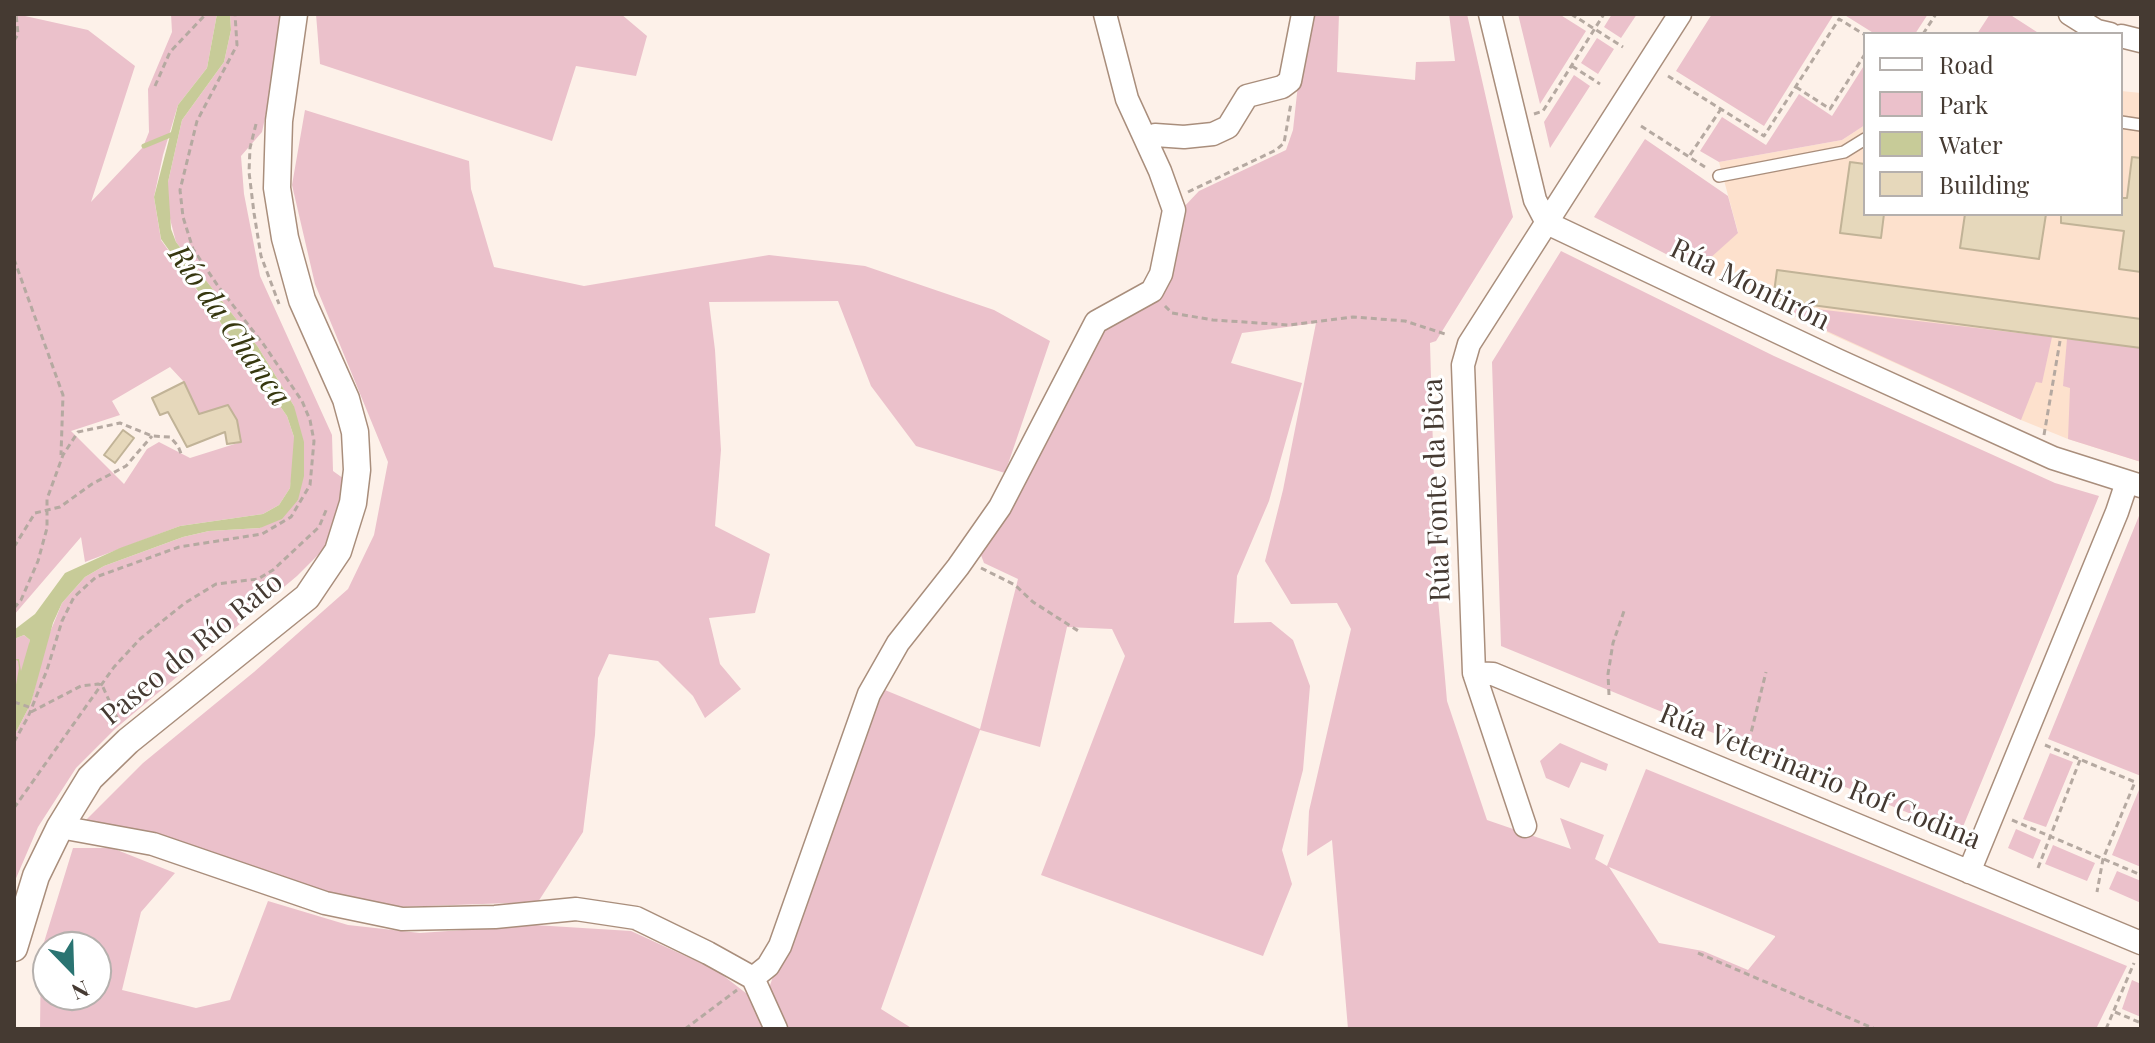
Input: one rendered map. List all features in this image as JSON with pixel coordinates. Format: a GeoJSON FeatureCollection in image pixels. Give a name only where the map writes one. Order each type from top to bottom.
{"type":"FeatureCollection","features":[{"type":"Feature","properties":{"kind":"street","name":"Paseo do Río Rato"},"geometry":{"type":"LineString","coordinates":[[14,948],[36,876],[60,827],[90,778],[128,741],[307,597],[338,551],[353,503],[357,470],[355,432],[346,399],[302,300],[285,238],[277,188],[279,121],[294,14]]}},
{"type":"Feature","properties":{"kind":"street"},"geometry":{"type":"LineString","coordinates":[[753,978],[768,966],[780,946],[869,694],[898,643],[1000,507],[1096,322],[1152,291],[1161,274],[1174,210],[1127,99],[1105,14]]}},
{"type":"Feature","properties":{"kind":"street"},"geometry":{"type":"LineString","coordinates":[[1146,139],[1155,135],[1184,137],[1213,134],[1228,127],[1247,96],[1282,87],[1290,81],[1303,14]]}},
{"type":"Feature","properties":{"kind":"street"},"geometry":{"type":"LineString","coordinates":[[1490,14],[1535,200],[1547,223]]}},
{"type":"Feature","properties":{"kind":"street","name":"Rúa Fonte da Bica"},"geometry":{"type":"LineString","coordinates":[[1525,826],[1474,673],[1463,365],[1469,344],[1680,14]]}},
{"type":"Feature","properties":{"kind":"street"},"geometry":{"type":"LineString","coordinates":[[2070,14],[2101,32]]}},
{"type":"Feature","properties":{"kind":"street","name":"Rúa Montirón"},"geometry":{"type":"LineString","coordinates":[[1547,223],[2039,451],[2134,484],[2117,512],[1969,872]]}},
{"type":"Feature","properties":{"kind":"street","name":"Rúa Veterinario Rof Codina"},"geometry":{"type":"LineString","coordinates":[[1474,673],[1493,674],[1969,872],[2138,953]]}},
{"type":"Feature","properties":{"kind":"street"},"geometry":{"type":"LineString","coordinates":[[60,827],[153,844],[325,903],[402,919],[495,917],[576,909],[636,918],[753,978],[776,1029]]}},
{"type":"Feature","properties":{"kind":"lane"},"geometry":{"type":"LineString","coordinates":[[1719,176],[1844,152],[1863,140]]}},
{"type":"Feature","properties":{"kind":"path"},"geometry":{"type":"LineString","coordinates":[[14,41],[18,34],[16,14]]}},
{"type":"Feature","properties":{"kind":"path"},"geometry":{"type":"LineString","coordinates":[[155,86],[170,52],[206,14]]}},
{"type":"Feature","properties":{"kind":"path"},"geometry":{"type":"LineString","coordinates":[[14,742],[47,670],[62,621],[74,597],[96,577],[179,547],[262,534],[291,517],[310,485],[314,441],[306,410],[264,345],[193,249],[183,217],[180,190],[197,121],[237,45],[235,14]]}},
{"type":"Feature","properties":{"kind":"path"},"geometry":{"type":"LineString","coordinates":[[1571,14],[1623,47]]}},
{"type":"Feature","properties":{"kind":"path"},"geometry":{"type":"LineString","coordinates":[[1534,114],[1543,111],[1604,14]]}},
{"type":"Feature","properties":{"kind":"path"},"geometry":{"type":"LineString","coordinates":[[1924,32],[1936,14]]}},
{"type":"Feature","properties":{"kind":"path"},"geometry":{"type":"LineString","coordinates":[[1668,76],[1764,136],[1839,19],[1863,34]]}},
{"type":"Feature","properties":{"kind":"path"},"geometry":{"type":"LineString","coordinates":[[1796,87],[1830,109],[1863,57]]}},
{"type":"Feature","properties":{"kind":"path"},"geometry":{"type":"LineString","coordinates":[[1572,66],[1600,84]]}},
{"type":"Feature","properties":{"kind":"path"},"geometry":{"type":"LineString","coordinates":[[1170,200],[1276,150],[1284,143],[1291,110],[1290,81]]}},
{"type":"Feature","properties":{"kind":"path"},"geometry":{"type":"LineString","coordinates":[[1689,157],[1721,109]]}},
{"type":"Feature","properties":{"kind":"path"},"geometry":{"type":"LineString","coordinates":[[257,122],[250,160],[254,213],[261,256],[279,304]]}},
{"type":"Feature","properties":{"kind":"path"},"geometry":{"type":"LineString","coordinates":[[1641,126],[1719,176]]}},
{"type":"Feature","properties":{"kind":"path"},"geometry":{"type":"LineString","coordinates":[[14,259],[63,395],[61,459]]}},
{"type":"Feature","properties":{"kind":"path"},"geometry":{"type":"LineString","coordinates":[[1152,291],[1172,313],[1213,320],[1289,325],[1366,318],[1405,321],[1445,334]]}},
{"type":"Feature","properties":{"kind":"path"},"geometry":{"type":"LineString","coordinates":[[2044,435],[2060,341]]}},
{"type":"Feature","properties":{"kind":"path"},"geometry":{"type":"LineString","coordinates":[[14,608],[21,600],[38,561],[47,528],[47,499],[61,459],[78,432],[120,423],[152,436],[170,437],[182,456]]}},
{"type":"Feature","properties":{"kind":"path"},"geometry":{"type":"LineString","coordinates":[[14,547],[35,513],[60,507],[92,484],[126,466],[152,436]]}},
{"type":"Feature","properties":{"kind":"path"},"geometry":{"type":"LineString","coordinates":[[14,808],[114,667],[140,639],[185,603],[216,584],[258,579],[273,570],[319,527],[329,504]]}},
{"type":"Feature","properties":{"kind":"path"},"geometry":{"type":"LineString","coordinates":[[963,559],[1015,585],[1033,602],[1080,632]]}},
{"type":"Feature","properties":{"kind":"path"},"geometry":{"type":"LineString","coordinates":[[1609,695],[1608,674],[1613,643],[1624,611]]}},
{"type":"Feature","properties":{"kind":"path"},"geometry":{"type":"LineString","coordinates":[[1744,750],[1766,672]]}},
{"type":"Feature","properties":{"kind":"path"},"geometry":{"type":"LineString","coordinates":[[31,710],[81,686],[102,685]]}},
{"type":"Feature","properties":{"kind":"path"},"geometry":{"type":"LineString","coordinates":[[102,685],[128,741]]}},
{"type":"Feature","properties":{"kind":"path"},"geometry":{"type":"LineString","coordinates":[[14,702],[31,710]]}},
{"type":"Feature","properties":{"kind":"path"},"geometry":{"type":"LineString","coordinates":[[2045,745],[2135,782],[2103,859],[2097,892]]}},
{"type":"Feature","properties":{"kind":"path"},"geometry":{"type":"LineString","coordinates":[[2038,868],[2080,760]]}},
{"type":"Feature","properties":{"kind":"path"},"geometry":{"type":"LineString","coordinates":[[2012,820],[2141,875]]}},
{"type":"Feature","properties":{"kind":"path"},"geometry":{"type":"LineString","coordinates":[[1698,953],[1875,1029]]}},
{"type":"Feature","properties":{"kind":"path"},"geometry":{"type":"LineString","coordinates":[[2106,1029],[2138,953]]}},
{"type":"Feature","properties":{"kind":"path"},"geometry":{"type":"LineString","coordinates":[[685,1029],[753,978]]}},
{"type":"Feature","properties":{"kind":"path"},"geometry":{"type":"LineString","coordinates":[[2113,1012],[2141,1023]]}},
{"type":"Feature","properties":{"kind":"shaded area"},"geometry":{"type":"Polygon","coordinates":[[[2123,91],[2141,93],[2141,462],[2068,439],[2021,420],[1697,270],[1738,232],[1719,162],[1842,140],[1863,126],[1863,216],[2123,216],[2123,91]]]}},
{"type":"Feature","properties":{"kind":"green space"},"geometry":{"type":"Polygon","coordinates":[[[14,14],[88,30],[135,66],[91,202],[143,147],[149,132],[148,89],[172,32],[171,14],[217,14],[207,68],[178,105],[154,197],[161,240],[287,416],[294,437],[290,488],[279,505],[263,514],[180,526],[85,562],[81,537],[14,615],[14,14]],[[170,367],[112,401],[120,415],[71,431],[124,484],[147,449],[159,442],[190,458],[241,442],[237,420],[228,405],[199,414],[184,382],[170,367]]]}},
{"type":"Feature","properties":{"kind":"green space"},"geometry":{"type":"Polygon","coordinates":[[[230,14],[282,14],[278,58],[262,132],[241,156],[244,194],[260,276],[332,435],[333,471],[347,481],[325,548],[297,576],[115,729],[76,768],[38,827],[14,883],[14,736],[31,703],[46,642],[62,603],[85,577],[104,566],[183,537],[209,531],[260,528],[298,500],[294,406],[258,347],[176,242],[168,211],[168,182],[182,120],[224,62],[231,30],[230,14]]]}},
{"type":"Feature","properties":{"kind":"green space"},"geometry":{"type":"Polygon","coordinates":[[[316,14],[621,14],[647,36],[636,76],[576,66],[552,141],[320,64],[316,14]]]}},
{"type":"Feature","properties":{"kind":"green space"},"geometry":{"type":"Polygon","coordinates":[[[1310,14],[1339,14],[1337,72],[1415,80],[1416,62],[1455,61],[1449,14],[1467,14],[1513,217],[1436,341],[1430,343],[1437,587],[1447,701],[1487,820],[1571,849],[1560,818],[1604,835],[1595,859],[1607,866],[1646,769],[2127,966],[2096,1029],[1348,1029],[1332,840],[1307,856],[1309,811],[1351,629],[1337,603],[1291,604],[1265,561],[1283,490],[1316,323],[1242,333],[1231,363],[1302,383],[1269,501],[1237,576],[1234,623],[1271,622],[1293,640],[1310,686],[1303,770],[1282,850],[1292,884],[1263,956],[1041,875],[1125,656],[1112,629],[1067,627],[1040,747],[980,730],[881,1009],[913,1029],[786,1029],[768,991],[831,810],[880,688],[980,729],[1018,579],[984,563],[979,550],[1093,335],[1156,296],[1174,270],[1181,210],[1199,191],[1286,150],[1293,130],[1302,48],[1310,14]],[[1609,867],[1659,943],[1703,951],[1748,970],[1775,936],[1609,867]]]}},
{"type":"Feature","properties":{"kind":"green space"},"geometry":{"type":"Polygon","coordinates":[[[1518,14],[1559,14],[1586,31],[1540,104],[1518,14]]]}},
{"type":"Feature","properties":{"kind":"green space"},"geometry":{"type":"Polygon","coordinates":[[[1612,14],[1637,14],[1621,38],[1604,27],[1612,14]]]}},
{"type":"Feature","properties":{"kind":"green space"},"geometry":{"type":"Polygon","coordinates":[[[1712,14],[1834,14],[1764,126],[1676,71],[1712,14]]]}},
{"type":"Feature","properties":{"kind":"green space"},"geometry":{"type":"Polygon","coordinates":[[[1843,14],[1928,14],[1916,32],[1872,32],[1843,14]]]}},
{"type":"Feature","properties":{"kind":"green space"},"geometry":{"type":"Polygon","coordinates":[[[1990,14],[2009,14],[2037,32],[1978,32],[1990,14]]]}},
{"type":"Feature","properties":{"kind":"green space"},"geometry":{"type":"Polygon","coordinates":[[[1597,38],[1614,49],[1598,74],[1581,63],[1597,38]]]}},
{"type":"Feature","properties":{"kind":"green space"},"geometry":{"type":"Polygon","coordinates":[[[1863,67],[1863,126],[1842,140],[1719,162],[1700,151],[1722,117],[1766,145],[1799,94],[1832,116],[1863,67]]]}},
{"type":"Feature","properties":{"kind":"green space"},"geometry":{"type":"Polygon","coordinates":[[[1574,75],[1590,86],[1550,148],[1544,122],[1574,75]]]}},
{"type":"Feature","properties":{"kind":"green space"},"geometry":{"type":"Polygon","coordinates":[[[305,110],[469,161],[471,189],[494,267],[584,286],[769,255],[865,266],[994,310],[1050,341],[1005,473],[916,446],[871,386],[838,301],[709,302],[721,450],[715,526],[770,554],[755,613],[709,618],[720,664],[741,689],[705,718],[693,696],[658,661],[609,654],[598,678],[595,735],[583,832],[538,902],[398,907],[318,891],[152,833],[86,820],[143,763],[254,672],[348,589],[374,535],[388,462],[315,284],[292,185],[305,110]]]}},
{"type":"Feature","properties":{"kind":"green space"},"geometry":{"type":"Polygon","coordinates":[[[1645,139],[1728,196],[1738,233],[1697,270],[1594,217],[1645,139]]]}},
{"type":"Feature","properties":{"kind":"green space"},"geometry":{"type":"Polygon","coordinates":[[[1561,251],[1774,356],[2055,483],[2099,496],[1960,834],[1501,646],[1492,362],[1561,251]]]}},
{"type":"Feature","properties":{"kind":"green space"},"geometry":{"type":"Polygon","coordinates":[[[1783,305],[2052,337],[2042,383],[2036,382],[2021,420],[1781,310],[1783,305]]]}},
{"type":"Feature","properties":{"kind":"green space"},"geometry":{"type":"Polygon","coordinates":[[[2067,339],[2141,348],[2141,462],[2068,439],[2070,388],[2063,386],[2067,339]]]}},
{"type":"Feature","properties":{"kind":"green space"},"geometry":{"type":"Polygon","coordinates":[[[2141,511],[2141,776],[2048,739],[2141,511]]]}},
{"type":"Feature","properties":{"kind":"green space"},"geometry":{"type":"Polygon","coordinates":[[[24,635],[30,640],[14,696],[14,660],[19,659],[14,659],[14,639],[24,635]]]}},
{"type":"Feature","properties":{"kind":"green space"},"geometry":{"type":"Polygon","coordinates":[[[1560,743],[1608,764],[1606,771],[1581,762],[1569,788],[1546,778],[1540,761],[1560,743]]]}},
{"type":"Feature","properties":{"kind":"green space"},"geometry":{"type":"Polygon","coordinates":[[[2050,753],[2073,762],[2046,827],[2023,819],[2050,753]]]}},
{"type":"Feature","properties":{"kind":"green space"},"geometry":{"type":"Polygon","coordinates":[[[2141,785],[2141,867],[2112,855],[2141,785]]]}},
{"type":"Feature","properties":{"kind":"green space"},"geometry":{"type":"Polygon","coordinates":[[[2016,829],[2041,840],[2033,859],[2008,848],[2016,829]]]}},
{"type":"Feature","properties":{"kind":"green space"},"geometry":{"type":"Polygon","coordinates":[[[2053,845],[2095,863],[2087,881],[2045,864],[2053,845]]]}},
{"type":"Feature","properties":{"kind":"green space"},"geometry":{"type":"Polygon","coordinates":[[[73,848],[112,848],[175,873],[141,912],[122,990],[196,1008],[230,1000],[268,901],[348,925],[420,933],[534,925],[631,931],[716,970],[751,997],[762,1029],[40,1029],[40,1011],[112,1011],[112,931],[47,931],[73,848]]]}},
{"type":"Feature","properties":{"kind":"green space"},"geometry":{"type":"Polygon","coordinates":[[[2117,871],[2141,881],[2141,903],[2109,889],[2117,871]]]}},
{"type":"Feature","properties":{"kind":"green space"},"geometry":{"type":"Polygon","coordinates":[[[2132,980],[2141,984],[2141,1017],[2122,1009],[2132,980]]]}},
{"type":"Feature","properties":{"kind":"water","name":"Río da Chanca"},"geometry":{"type":"Polygon","coordinates":[[[217,14],[230,14],[231,30],[224,62],[182,120],[168,182],[171,229],[176,242],[258,347],[294,406],[304,442],[304,476],[298,500],[282,519],[260,528],[209,531],[183,537],[104,566],[85,577],[62,603],[53,623],[31,703],[14,736],[14,696],[19,668],[18,661],[14,659],[19,659],[21,671],[30,640],[24,635],[14,639],[14,630],[35,614],[65,573],[180,526],[263,514],[279,505],[290,488],[294,437],[287,416],[161,239],[154,197],[178,105],[207,68],[217,14]]]}},
{"type":"Feature","properties":{"kind":"building"},"geometry":{"type":"Polygon","coordinates":[[[2132,157],[2141,158],[2141,272],[2119,269],[2124,231],[2061,223],[2061,216],[2123,216],[2123,198],[2127,198],[2132,157]]]}},
{"type":"Feature","properties":{"kind":"building"},"geometry":{"type":"Polygon","coordinates":[[[1850,162],[1863,164],[1863,216],[1884,216],[1881,238],[1840,233],[1850,162]]]}},
{"type":"Feature","properties":{"kind":"building"},"geometry":{"type":"Polygon","coordinates":[[[1965,216],[2046,216],[2039,259],[1960,248],[1965,216]]]}},
{"type":"Feature","properties":{"kind":"building"},"geometry":{"type":"Polygon","coordinates":[[[1777,270],[2141,319],[2141,348],[1773,300],[1777,270]]]}},
{"type":"Feature","properties":{"kind":"building"},"geometry":{"type":"Polygon","coordinates":[[[184,382],[199,414],[228,405],[237,420],[241,442],[227,444],[225,432],[187,447],[168,412],[160,415],[152,398],[184,382]]]}},
{"type":"Feature","properties":{"kind":"building"},"geometry":{"type":"Polygon","coordinates":[[[123,430],[134,438],[115,463],[104,455],[123,430]]]}},
{"type":"Feature","properties":{"kind":"waterway"},"geometry":{"type":"LineString","coordinates":[[144,146],[173,134]]}}]}
